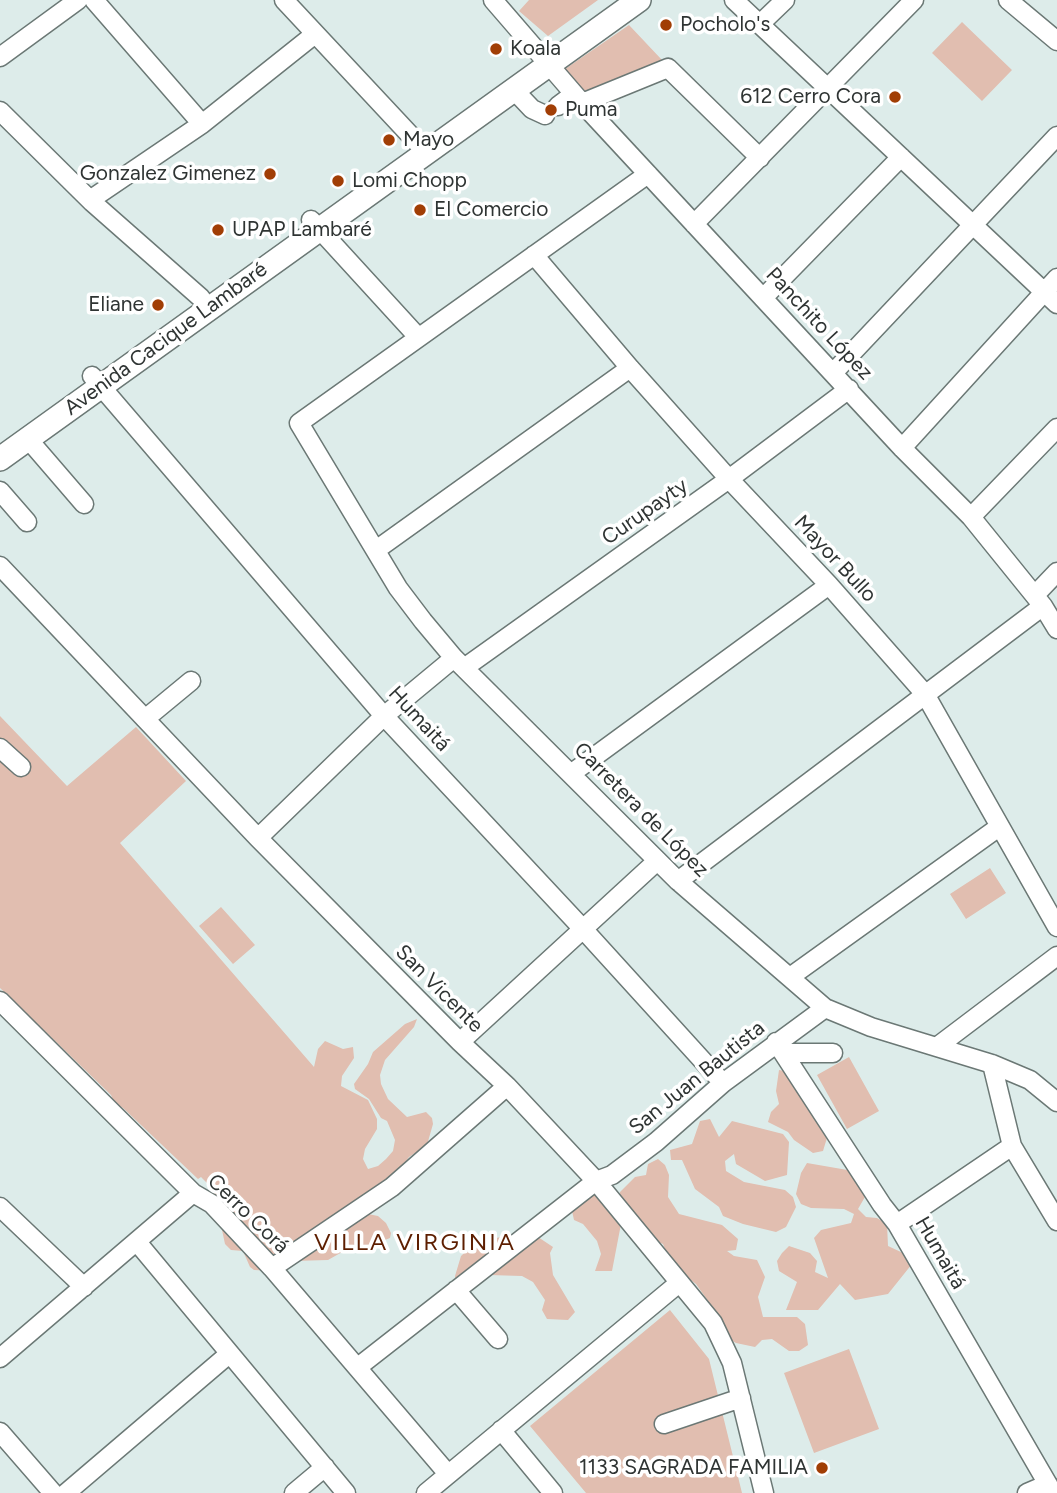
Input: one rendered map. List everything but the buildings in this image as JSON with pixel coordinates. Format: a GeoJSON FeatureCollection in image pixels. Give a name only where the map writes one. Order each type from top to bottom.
{"type":"FeatureCollection","features":[{"type":"Feature","properties":{"kind":"main road","name":"Avenida Cacique Lambaré"},"geometry":{"type":"LineString","coordinates":[[422,148],[514,90],[545,60],[619,0]]}},
{"type":"Feature","properties":{"kind":"main road","name":"Avenida Cacique Lambaré"},"geometry":{"type":"LineString","coordinates":[[0,440],[97,381],[545,60],[639,0]]}},
{"type":"Feature","properties":{"kind":"main road","name":"Avenida Cacique Lambaré"},"geometry":{"type":"LineString","coordinates":[[0,459],[201,298],[314,225]]}},
{"type":"Feature","properties":{"kind":"street"},"geometry":{"type":"LineString","coordinates":[[0,57],[78,0]]}},
{"type":"Feature","properties":{"kind":"street"},"geometry":{"type":"LineString","coordinates":[[94,0],[202,124]]}},
{"type":"Feature","properties":{"kind":"street"},"geometry":{"type":"LineString","coordinates":[[284,0],[422,148]]}},
{"type":"Feature","properties":{"kind":"street","name":"Panchito López"},"geometry":{"type":"LineString","coordinates":[[493,0],[578,99],[902,448],[971,517],[1039,601],[1057,629]]}},
{"type":"Feature","properties":{"kind":"street"},"geometry":{"type":"LineString","coordinates":[[507,14],[520,0]]}},
{"type":"Feature","properties":{"kind":"street"},"geometry":{"type":"LineString","coordinates":[[734,0],[972,224],[1053,291],[902,448]]}},
{"type":"Feature","properties":{"kind":"street"},"geometry":{"type":"LineString","coordinates":[[760,24],[785,0]]}},
{"type":"Feature","properties":{"kind":"street"},"geometry":{"type":"LineString","coordinates":[[694,224],[914,0]]}},
{"type":"Feature","properties":{"kind":"street"},"geometry":{"type":"LineString","coordinates":[[1008,0],[1057,41]]}},
{"type":"Feature","properties":{"kind":"street"},"geometry":{"type":"LineString","coordinates":[[90,200],[202,124],[315,34]]}},
{"type":"Feature","properties":{"kind":"street"},"geometry":{"type":"LineString","coordinates":[[514,90],[532,108],[552,111],[578,99],[668,68],[760,158]]}},
{"type":"Feature","properties":{"kind":"street"},"geometry":{"type":"LineString","coordinates":[[0,111],[90,200],[201,298]]}},
{"type":"Feature","properties":{"kind":"street"},"geometry":{"type":"LineString","coordinates":[[833,373],[1057,136]]}},
{"type":"Feature","properties":{"kind":"street"},"geometry":{"type":"LineString","coordinates":[[764,298],[901,156]]}},
{"type":"Feature","properties":{"kind":"street"},"geometry":{"type":"LineString","coordinates":[[314,225],[418,337],[648,174]]}},
{"type":"Feature","properties":{"kind":"street","name":"Mayor Bullo"},"geometry":{"type":"LineString","coordinates":[[534,255],[630,368],[729,479],[829,584],[925,694],[1057,927]]}},
{"type":"Feature","properties":{"kind":"street","name":"Carretera de López"},"geometry":{"type":"LineString","coordinates":[[418,337],[299,424],[398,588],[459,663],[678,881],[825,1008],[871,1027],[992,1064],[1030,1080],[1057,1102]]}},
{"type":"Feature","properties":{"kind":"street"},"geometry":{"type":"LineString","coordinates":[[376,550],[630,368]]}},
{"type":"Feature","properties":{"kind":"street","name":"Humaitá"},"geometry":{"type":"LineString","coordinates":[[97,381],[384,716],[723,1083]]}},
{"type":"Feature","properties":{"kind":"street","name":"Curupayty"},"geometry":{"type":"LineString","coordinates":[[258,838],[384,716],[729,479],[849,389]]}},
{"type":"Feature","properties":{"kind":"street"},"geometry":{"type":"LineString","coordinates":[[971,517],[1057,428]]}},
{"type":"Feature","properties":{"kind":"street"},"geometry":{"type":"LineString","coordinates":[[28,439],[84,504]]}},
{"type":"Feature","properties":{"kind":"street"},"geometry":{"type":"LineString","coordinates":[[0,491],[27,522]]}},
{"type":"Feature","properties":{"kind":"street","name":"San Vicente"},"geometry":{"type":"LineString","coordinates":[[0,566],[258,838],[507,1086],[596,1181],[713,1323],[732,1363],[764,1493]]}},
{"type":"Feature","properties":{"kind":"street"},"geometry":{"type":"LineString","coordinates":[[678,881],[925,694],[1039,601],[1057,572]]}},
{"type":"Feature","properties":{"kind":"street"},"geometry":{"type":"LineString","coordinates":[[572,774],[829,584]]}},
{"type":"Feature","properties":{"kind":"street"},"geometry":{"type":"LineString","coordinates":[[145,719],[191,681]]}},
{"type":"Feature","properties":{"kind":"street"},"geometry":{"type":"LineString","coordinates":[[0,748],[21,767]]}},
{"type":"Feature","properties":{"kind":"street"},"geometry":{"type":"LineString","coordinates":[[790,976],[999,827]]}},
{"type":"Feature","properties":{"kind":"street"},"geometry":{"type":"LineString","coordinates":[[460,1042],[657,861]]}},
{"type":"Feature","properties":{"kind":"street"},"geometry":{"type":"LineString","coordinates":[[938,1046],[1057,956]]}},
{"type":"Feature","properties":{"kind":"street","name":"Cerro Corá"},"geometry":{"type":"LineString","coordinates":[[0,1001],[194,1193],[212,1204],[272,1268],[448,1474]]}},
{"type":"Feature","properties":{"kind":"street","name":"San Juan Bautista"},"geometry":{"type":"LineString","coordinates":[[358,1367],[596,1181],[612,1175],[656,1142],[723,1083],[780,1047],[825,1008]]}},
{"type":"Feature","properties":{"kind":"street"},"geometry":{"type":"LineString","coordinates":[[780,1047],[833,1053]]}},
{"type":"Feature","properties":{"kind":"street","name":"Humaitá"},"geometry":{"type":"LineString","coordinates":[[780,1047],[897,1224],[1050,1488]]}},
{"type":"Feature","properties":{"kind":"street"},"geometry":{"type":"LineString","coordinates":[[992,1064],[1012,1146],[1057,1221]]}},
{"type":"Feature","properties":{"kind":"street"},"geometry":{"type":"LineString","coordinates":[[272,1268],[392,1187],[507,1086]]}},
{"type":"Feature","properties":{"kind":"street"},"geometry":{"type":"LineString","coordinates":[[897,1224],[1012,1146]]}},
{"type":"Feature","properties":{"kind":"street"},"geometry":{"type":"LineString","coordinates":[[0,1358],[194,1193]]}},
{"type":"Feature","properties":{"kind":"street"},"geometry":{"type":"LineString","coordinates":[[0,1207],[85,1287]]}},
{"type":"Feature","properties":{"kind":"street"},"geometry":{"type":"LineString","coordinates":[[137,1242],[346,1493]]}},
{"type":"Feature","properties":{"kind":"street"},"geometry":{"type":"LineString","coordinates":[[426,1493],[679,1283]]}},
{"type":"Feature","properties":{"kind":"street"},"geometry":{"type":"LineString","coordinates":[[456,1290],[498,1339]]}},
{"type":"Feature","properties":{"kind":"street"},"geometry":{"type":"LineString","coordinates":[[66,1493],[229,1354]]}},
{"type":"Feature","properties":{"kind":"street"},"geometry":{"type":"LineString","coordinates":[[664,1424],[741,1398]]}},
{"type":"Feature","properties":{"kind":"street"},"geometry":{"type":"LineString","coordinates":[[501,1430],[553,1493]]}},
{"type":"Feature","properties":{"kind":"street"},"geometry":{"type":"LineString","coordinates":[[0,1432],[53,1493]]}},
{"type":"Feature","properties":{"kind":"street"},"geometry":{"type":"LineString","coordinates":[[294,1493],[325,1467]]}},
{"type":"Feature","properties":{"kind":"street"},"geometry":{"type":"LineString","coordinates":[[1027,1493],[1050,1488]]}},
{"type":"Feature","properties":{"kind":"shaded area"},"geometry":{"type":"Polygon","coordinates":[[[529,0],[598,0],[548,36],[519,11],[529,0]]]}},
{"type":"Feature","properties":{"kind":"shaded area"},"geometry":{"type":"Polygon","coordinates":[[[962,22],[1012,70],[982,101],[932,53],[962,22]]]}},
{"type":"Feature","properties":{"kind":"shaded area"},"geometry":{"type":"Polygon","coordinates":[[[629,25],[662,60],[585,93],[565,69],[629,25]]]}},
{"type":"Feature","properties":{"kind":"shaded area"},"geometry":{"type":"Polygon","coordinates":[[[0,716],[67,786],[136,727],[186,781],[120,843],[314,1067],[318,1049],[325,1041],[343,1049],[353,1047],[354,1058],[342,1076],[341,1086],[368,1100],[377,1119],[377,1129],[365,1149],[363,1159],[368,1169],[378,1166],[386,1159],[393,1151],[395,1140],[387,1121],[381,1118],[369,1099],[355,1089],[354,1084],[373,1052],[405,1024],[417,1019],[414,1027],[385,1060],[380,1075],[388,1099],[407,1117],[426,1112],[432,1118],[433,1124],[427,1145],[409,1157],[368,1214],[378,1216],[386,1223],[391,1233],[390,1238],[375,1244],[351,1247],[328,1260],[293,1261],[272,1271],[254,1270],[243,1251],[231,1250],[225,1244],[216,1202],[208,1184],[201,1177],[198,1179],[114,1102],[111,1095],[0,988],[0,716]]]}},
{"type":"Feature","properties":{"kind":"shaded area"},"geometry":{"type":"Polygon","coordinates":[[[990,868],[1006,893],[966,919],[950,894],[990,868]]]}},
{"type":"Feature","properties":{"kind":"shaded area"},"geometry":{"type":"Polygon","coordinates":[[[221,907],[255,945],[233,964],[199,926],[221,907]]]}},
{"type":"Feature","properties":{"kind":"shaded area"},"geometry":{"type":"Polygon","coordinates":[[[849,1057],[879,1111],[847,1129],[817,1075],[849,1057]]]}},
{"type":"Feature","properties":{"kind":"shaded area"},"geometry":{"type":"Polygon","coordinates":[[[779,1070],[790,1072],[830,1128],[823,1151],[813,1153],[794,1140],[788,1132],[768,1122],[771,1112],[779,1104],[776,1091],[779,1070]]]}},
{"type":"Feature","properties":{"kind":"shaded area"},"geometry":{"type":"Polygon","coordinates":[[[710,1119],[719,1137],[732,1121],[783,1134],[789,1142],[787,1175],[765,1181],[736,1164],[734,1154],[725,1161],[726,1171],[744,1182],[785,1190],[793,1197],[796,1207],[786,1227],[776,1232],[723,1216],[719,1207],[695,1189],[682,1160],[671,1160],[670,1150],[692,1144],[700,1121],[710,1119]]]}},
{"type":"Feature","properties":{"kind":"shaded area"},"geometry":{"type":"Polygon","coordinates":[[[658,1159],[665,1165],[669,1175],[668,1197],[679,1214],[722,1225],[738,1239],[736,1250],[727,1251],[734,1256],[757,1260],[765,1277],[758,1297],[763,1317],[797,1317],[805,1324],[808,1345],[799,1351],[789,1351],[772,1339],[762,1340],[755,1347],[736,1343],[718,1332],[708,1301],[696,1284],[671,1265],[663,1244],[645,1236],[619,1203],[620,1192],[635,1177],[646,1175],[648,1164],[658,1159]]]}},
{"type":"Feature","properties":{"kind":"shaded area"},"geometry":{"type":"Polygon","coordinates":[[[807,1163],[859,1172],[869,1190],[858,1209],[866,1217],[877,1218],[887,1224],[888,1246],[916,1259],[888,1294],[855,1300],[840,1284],[818,1310],[786,1310],[797,1282],[779,1271],[777,1261],[782,1253],[789,1246],[810,1253],[817,1261],[815,1272],[828,1278],[814,1238],[821,1230],[851,1223],[854,1214],[844,1209],[811,1208],[801,1204],[796,1194],[801,1173],[807,1163]]]}},
{"type":"Feature","properties":{"kind":"shaded area"},"geometry":{"type":"Polygon","coordinates":[[[592,1190],[621,1224],[612,1271],[595,1271],[601,1254],[597,1241],[583,1224],[574,1220],[570,1202],[592,1190]]]}},
{"type":"Feature","properties":{"kind":"shaded area"},"geometry":{"type":"Polygon","coordinates":[[[535,1235],[553,1247],[550,1253],[553,1275],[575,1312],[568,1320],[547,1319],[542,1310],[545,1300],[533,1282],[522,1276],[489,1275],[456,1286],[455,1276],[461,1256],[474,1244],[504,1236],[535,1235]]]}},
{"type":"Feature","properties":{"kind":"shaded area"},"geometry":{"type":"Polygon","coordinates":[[[670,1310],[709,1359],[742,1493],[586,1493],[530,1426],[670,1310]]]}},
{"type":"Feature","properties":{"kind":"shaded area"},"geometry":{"type":"Polygon","coordinates":[[[849,1349],[879,1429],[814,1453],[784,1373],[849,1349]]]}},
{"type":"Feature","properties":{"kind":"place","name":"Pocholo's"},"geometry":{"type":"Point","coordinates":[666,25]}},
{"type":"Feature","properties":{"kind":"place","name":"Koala"},"geometry":{"type":"Point","coordinates":[496,49]}},
{"type":"Feature","properties":{"kind":"place","name":"612 Cerro Cora"},"geometry":{"type":"Point","coordinates":[895,97]}},
{"type":"Feature","properties":{"kind":"place","name":"Puma"},"geometry":{"type":"Point","coordinates":[551,110]}},
{"type":"Feature","properties":{"kind":"place","name":"Mayo"},"geometry":{"type":"Point","coordinates":[389,140]}},
{"type":"Feature","properties":{"kind":"place","name":"Gonzalez Gimenez"},"geometry":{"type":"Point","coordinates":[270,174]}},
{"type":"Feature","properties":{"kind":"place","name":"Lomi Chopp"},"geometry":{"type":"Point","coordinates":[338,181]}},
{"type":"Feature","properties":{"kind":"place","name":"El Comercio"},"geometry":{"type":"Point","coordinates":[420,210]}},
{"type":"Feature","properties":{"kind":"place","name":"UPAP Lambaré"},"geometry":{"type":"Point","coordinates":[218,230]}},
{"type":"Feature","properties":{"kind":"place","name":"Eliane"},"geometry":{"type":"Point","coordinates":[158,305]}},
{"type":"Feature","properties":{"kind":"place","name":"1133 SAGRADA FAMILIA"},"geometry":{"type":"Point","coordinates":[822,1468]}},
{"type":"Feature","properties":{"kind":"district","name":"VILLA VIRGINIA"},"geometry":{"type":"Point","coordinates":[415,1243]}}]}
